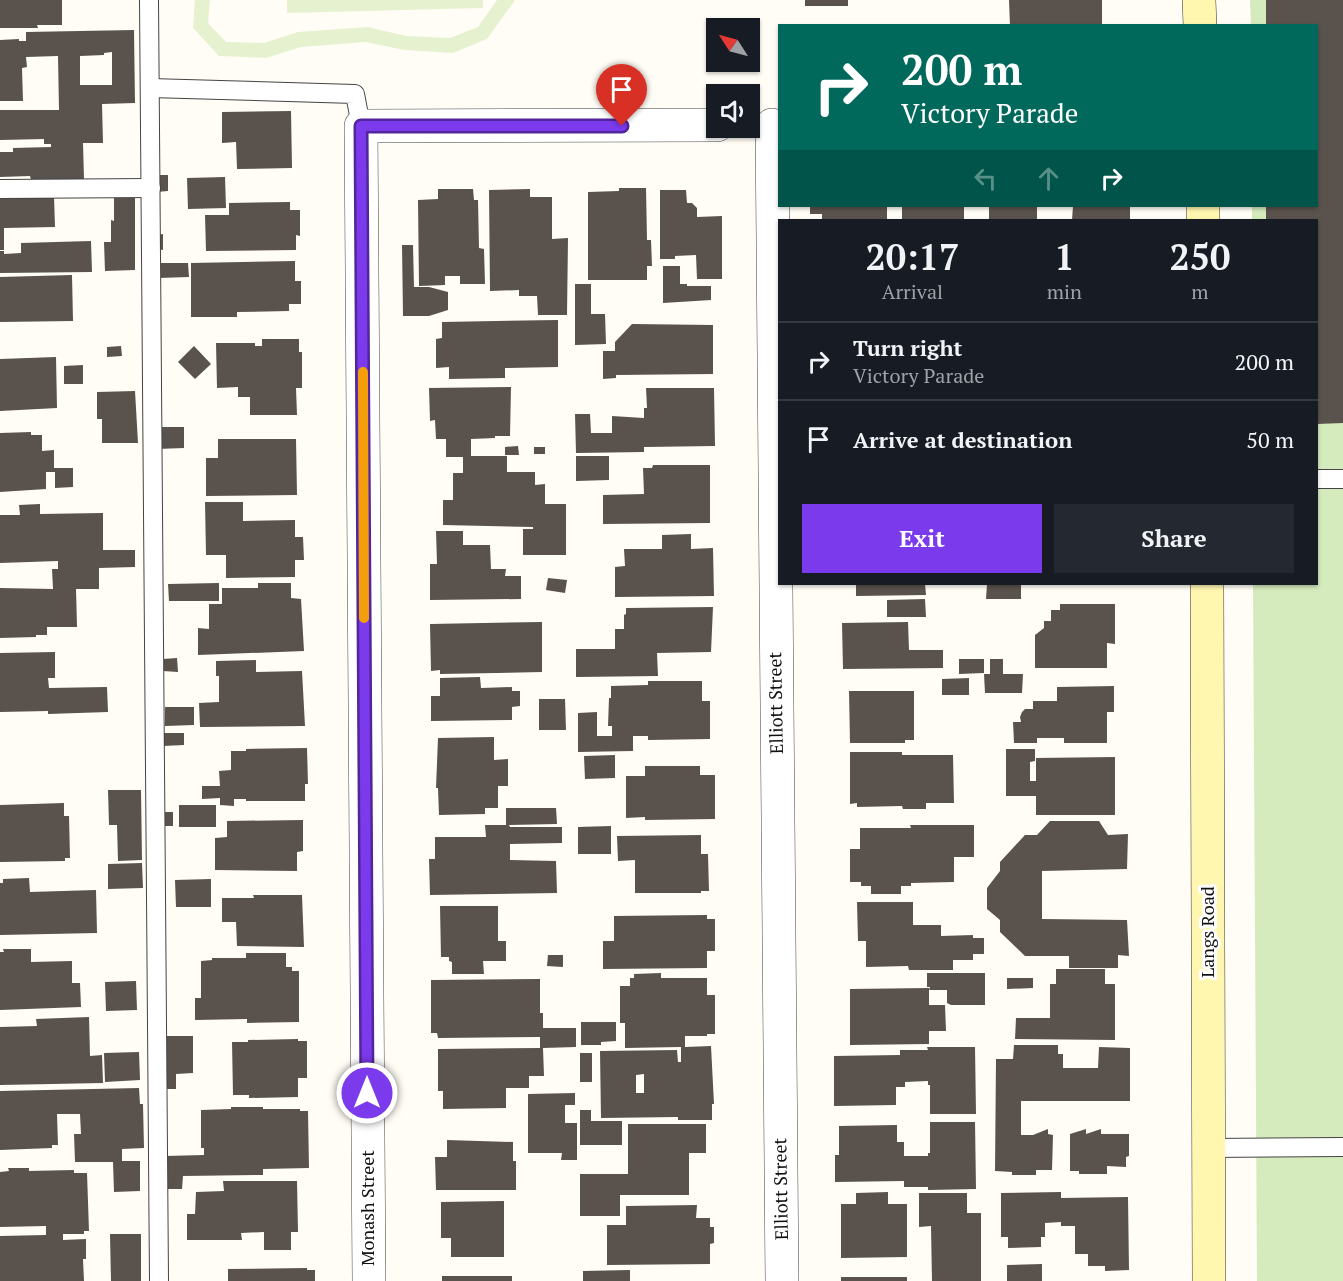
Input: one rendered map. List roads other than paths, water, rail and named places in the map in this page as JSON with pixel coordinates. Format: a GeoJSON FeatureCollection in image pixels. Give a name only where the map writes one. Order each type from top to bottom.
{"type":"FeatureCollection","features":[{"type":"Feature","properties":{"kind":"main road"},"geometry":{"type":"LineString","coordinates":[[1199,0],[1200,24]]}},
{"type":"Feature","properties":{"kind":"main road","name":"Langs Road"},"geometry":{"type":"LineString","coordinates":[[1207,585],[1209,1281]]}},
{"type":"Feature","properties":{"kind":"street"},"geometry":{"type":"LineString","coordinates":[[361,126],[706,125]]}},
{"type":"Feature","properties":{"kind":"street","name":"Elliott Street"},"geometry":{"type":"LineString","coordinates":[[768,125],[782,1281]]}},
{"type":"Feature","properties":{"kind":"street","name":"Monash Street"},"geometry":{"type":"LineString","coordinates":[[361,126],[369,1281]]}},
{"type":"Feature","properties":{"kind":"lane"},"geometry":{"type":"LineString","coordinates":[[149,0],[159,1281]]}},
{"type":"Feature","properties":{"kind":"lane"},"geometry":{"type":"LineString","coordinates":[[150,88],[355,94],[361,126]]}},
{"type":"Feature","properties":{"kind":"lane"},"geometry":{"type":"LineString","coordinates":[[0,189],[151,188]]}},
{"type":"Feature","properties":{"kind":"lane"},"geometry":{"type":"LineString","coordinates":[[1318,479],[1343,479]]}},
{"type":"Feature","properties":{"kind":"lane"},"geometry":{"type":"LineString","coordinates":[[1209,1148],[1343,1147]]}}]}
